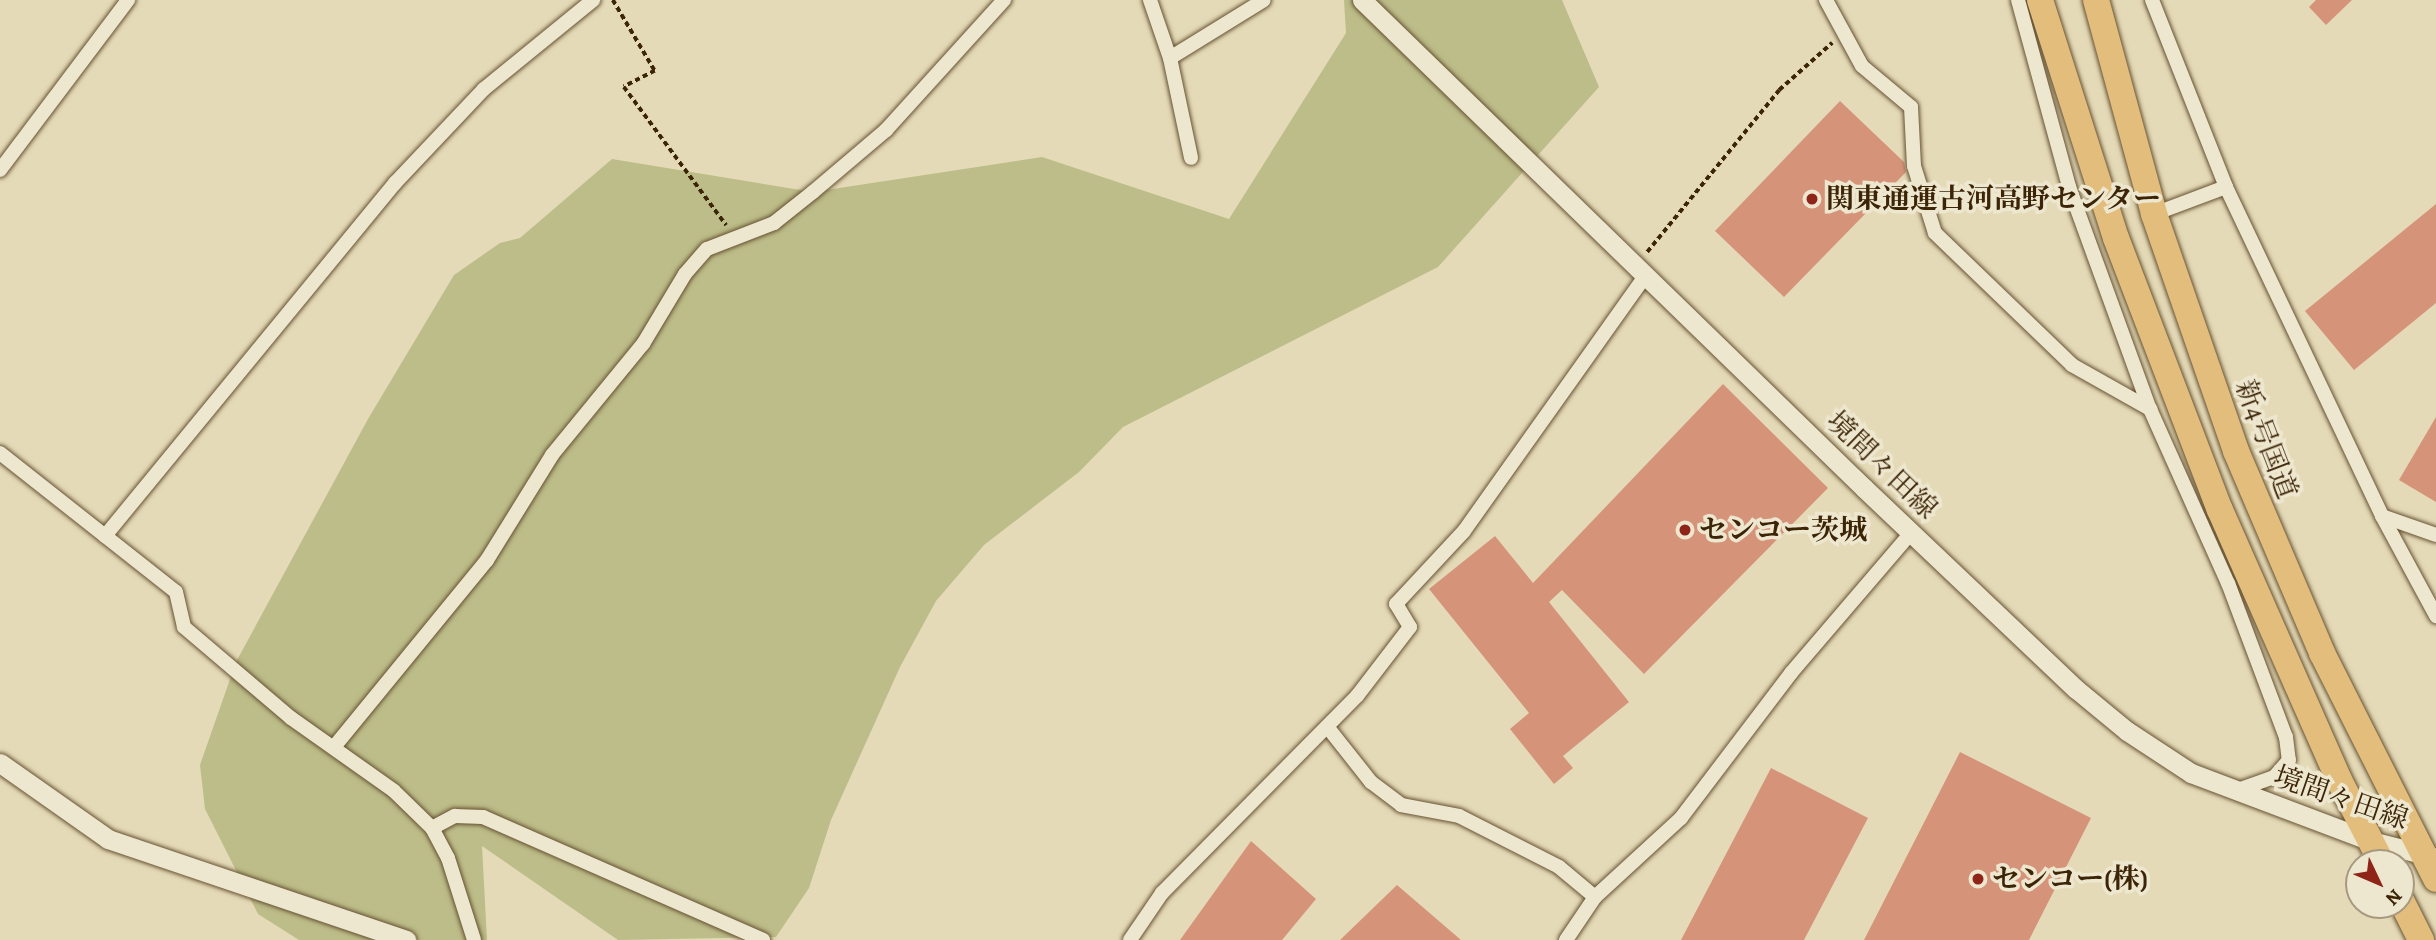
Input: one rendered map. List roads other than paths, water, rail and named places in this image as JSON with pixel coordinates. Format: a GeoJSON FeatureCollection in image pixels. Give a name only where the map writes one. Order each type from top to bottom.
{"type":"FeatureCollection","features":[{"type":"Feature","properties":{"kind":"highway"},"geometry":{"type":"LineString","coordinates":[[2040,0],[2148,330],[2280,651],[2376,849]]}},
{"type":"Feature","properties":{"kind":"highway","name":"新4号国道"},"geometry":{"type":"LineString","coordinates":[[2096,0],[2154,214],[2200,355],[2282,566],[2371,756],[2430,856],[2436,879]]}},
{"type":"Feature","properties":{"kind":"highway"},"geometry":{"type":"LineString","coordinates":[[2410,919],[2421,940]]}},
{"type":"Feature","properties":{"kind":"main road","name":"境間々田線"},"geometry":{"type":"LineString","coordinates":[[1362,0],[1911,533],[2076,689],[2127,731],[2190,773],[2370,849]]}},
{"type":"Feature","properties":{"kind":"main road"},"geometry":{"type":"LineString","coordinates":[[0,763],[108,839],[406,940]]}},
{"type":"Feature","properties":{"kind":"street"},"geometry":{"type":"LineString","coordinates":[[0,170],[128,0]]}},
{"type":"Feature","properties":{"kind":"street"},"geometry":{"type":"LineString","coordinates":[[105,536],[395,183],[484,89],[593,0]]}},
{"type":"Feature","properties":{"kind":"street"},"geometry":{"type":"LineString","coordinates":[[334,747],[487,560],[552,455],[643,344],[685,274],[707,249],[736,235],[774,223],[886,130],[1004,0]]}},
{"type":"Feature","properties":{"kind":"street"},"geometry":{"type":"LineString","coordinates":[[1150,0],[1170,58],[1191,158]]}},
{"type":"Feature","properties":{"kind":"street"},"geometry":{"type":"LineString","coordinates":[[1170,58],[1264,0]]}},
{"type":"Feature","properties":{"kind":"street"},"geometry":{"type":"LineString","coordinates":[[1825,0],[1863,66],[1911,107],[1914,166],[1935,233],[2072,365],[2150,409]]}},
{"type":"Feature","properties":{"kind":"street"},"geometry":{"type":"LineString","coordinates":[[2018,0],[2069,187],[2150,409],[2228,583],[2286,737],[2290,760],[2274,777],[2252,781],[2235,791]]}},
{"type":"Feature","properties":{"kind":"street"},"geometry":{"type":"LineString","coordinates":[[2152,0],[2226,187],[2382,516],[2436,616]]}},
{"type":"Feature","properties":{"kind":"street"},"geometry":{"type":"LineString","coordinates":[[2154,214],[2226,187]]}},
{"type":"Feature","properties":{"kind":"street"},"geometry":{"type":"LineString","coordinates":[[1130,940],[1162,893],[1329,729],[1410,627],[1396,604],[1464,531],[1640,271]]}},
{"type":"Feature","properties":{"kind":"street"},"geometry":{"type":"LineString","coordinates":[[0,453],[176,592],[184,628],[394,791],[432,828],[448,858],[474,940]]}},
{"type":"Feature","properties":{"kind":"street"},"geometry":{"type":"LineString","coordinates":[[2382,516],[2436,535]]}},
{"type":"Feature","properties":{"kind":"street"},"geometry":{"type":"LineString","coordinates":[[1566,940],[1595,897],[1681,818],[1791,673],[1911,533]]}},
{"type":"Feature","properties":{"kind":"street"},"geometry":{"type":"LineString","coordinates":[[1329,729],[1371,782],[1401,805],[1459,816],[1559,867],[1595,897]]}},
{"type":"Feature","properties":{"kind":"street"},"geometry":{"type":"LineString","coordinates":[[432,828],[455,816],[482,817],[763,940]]}},
{"type":"Feature","properties":{"kind":"place","name":"関東通運古河高野センター"},"geometry":{"type":"Point","coordinates":[1812,199]}},
{"type":"Feature","properties":{"kind":"place","name":"センコー茨城"},"geometry":{"type":"Point","coordinates":[1685,530]}},
{"type":"Feature","properties":{"kind":"place","name":"センコー(株)"},"geometry":{"type":"Point","coordinates":[1978,879]}}]}
